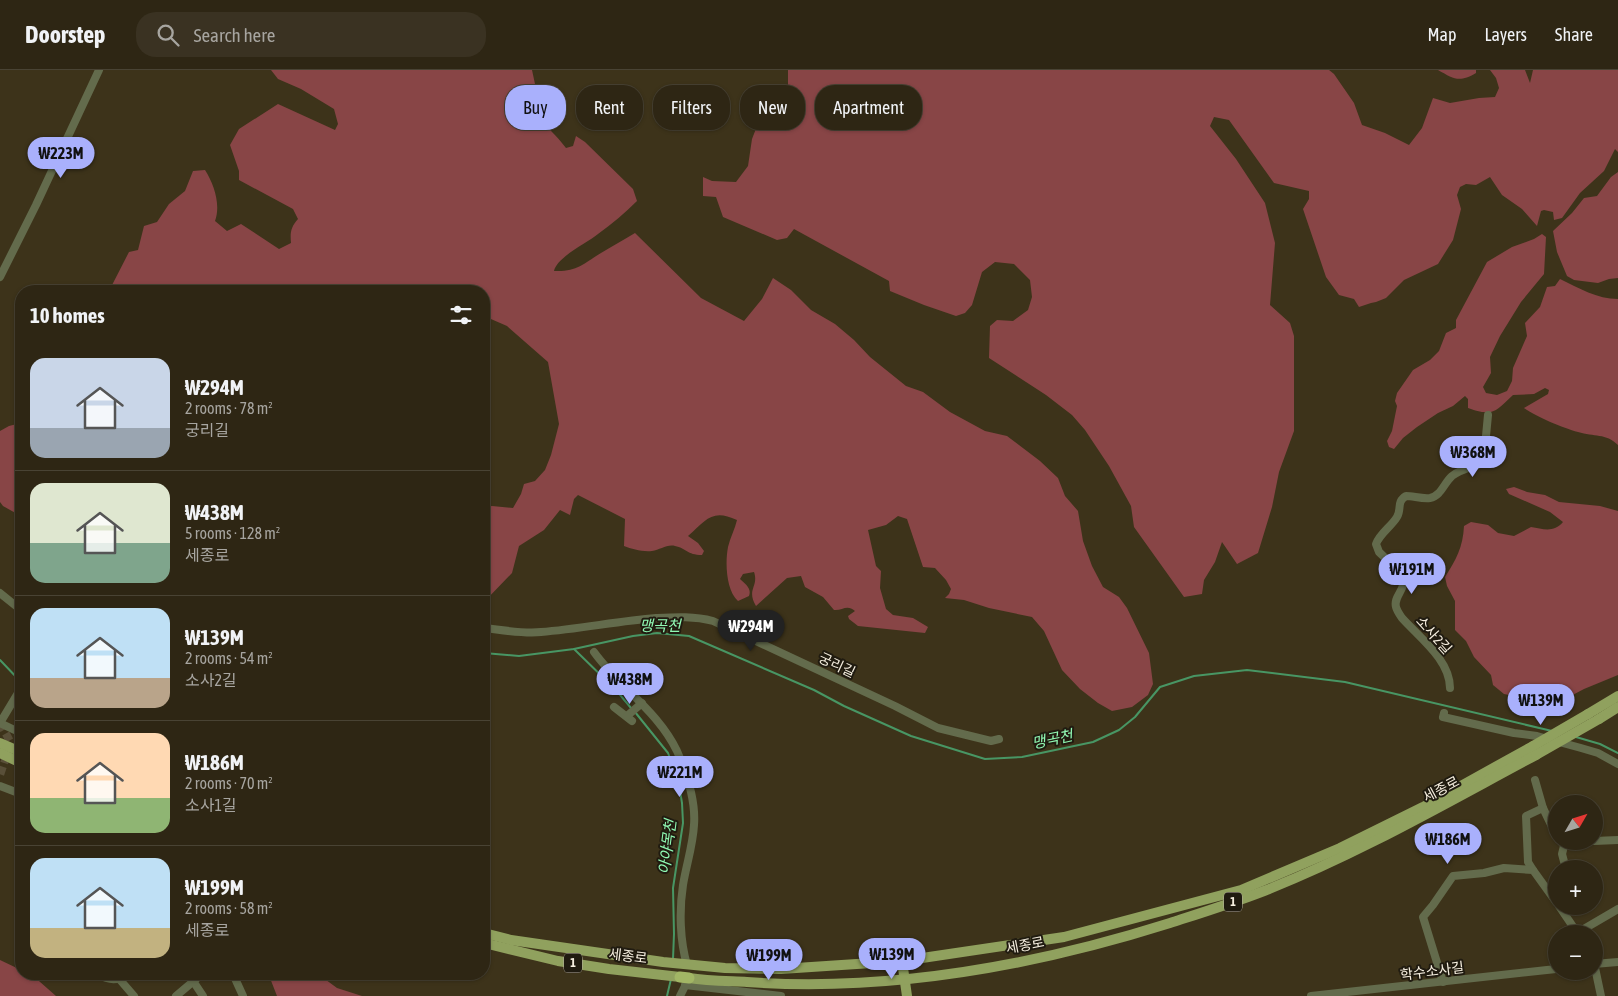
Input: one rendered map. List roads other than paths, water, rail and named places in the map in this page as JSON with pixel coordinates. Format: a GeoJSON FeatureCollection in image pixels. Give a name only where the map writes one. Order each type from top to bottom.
{"type":"FeatureCollection","features":[{"type":"Feature","properties":{"kind":"main road","name":"1"},"geometry":{"type":"LineString","coordinates":[[1535,751],[1588,714],[1618,696]]}},
{"type":"Feature","properties":{"kind":"main road","name":"1"},"geometry":{"type":"LineString","coordinates":[[1535,751],[1618,707]]}},
{"type":"Feature","properties":{"kind":"main road"},"geometry":{"type":"LineString","coordinates":[[0,743],[15,754]]}},
{"type":"Feature","properties":{"kind":"main road","name":"세종로"},"geometry":{"type":"LineString","coordinates":[[490,935],[511,940],[683,965],[781,969],[902,961],[1064,937],[1241,890],[1340,848],[1535,751]]}},
{"type":"Feature","properties":{"kind":"main road","name":"세종로"},"geometry":{"type":"LineString","coordinates":[[490,944],[558,961],[664,975],[685,980],[780,985],[845,984],[905,979],[983,969],[1042,958],[1124,937],[1263,891],[1342,857],[1535,751]]}},
{"type":"Feature","properties":{"kind":"main road"},"geometry":{"type":"LineString","coordinates":[[0,753],[15,757]]}},
{"type":"Feature","properties":{"kind":"main road"},"geometry":{"type":"LineString","coordinates":[[902,961],[907,996]]}},
{"type":"Feature","properties":{"kind":"street"},"geometry":{"type":"LineString","coordinates":[[0,277],[99,70]]}},
{"type":"Feature","properties":{"kind":"street","name":"소사2길"},"geometry":{"type":"LineString","coordinates":[[1450,688],[1446,666],[1402,618],[1398,611],[1396,602],[1405,584],[1404,579],[1402,574],[1379,552],[1376,544],[1378,538],[1399,514],[1398,504],[1401,499],[1406,496],[1427,498],[1437,495],[1454,475],[1463,469],[1485,462],[1491,451],[1486,436],[1488,415]]}},
{"type":"Feature","properties":{"kind":"street"},"geometry":{"type":"LineString","coordinates":[[0,593],[15,605]]}},
{"type":"Feature","properties":{"kind":"street","name":"궁리길"},"geometry":{"type":"LineString","coordinates":[[490,629],[538,633],[632,620],[678,616],[700,617],[713,621],[808,665],[938,728],[991,741],[999,739]]}},
{"type":"Feature","properties":{"kind":"street"},"geometry":{"type":"LineString","coordinates":[[594,652],[605,667],[642,703],[676,749],[687,774],[693,801],[694,825],[680,902],[683,965]]}},
{"type":"Feature","properties":{"kind":"street"},"geometry":{"type":"LineString","coordinates":[[15,698],[0,723],[15,730]]}},
{"type":"Feature","properties":{"kind":"street"},"geometry":{"type":"LineString","coordinates":[[614,707],[629,718],[642,703]]}},
{"type":"Feature","properties":{"kind":"street"},"geometry":{"type":"LineString","coordinates":[[1444,713],[1444,717],[1461,722],[1537,736],[1582,748],[1598,753],[1618,764]]}},
{"type":"Feature","properties":{"kind":"street"},"geometry":{"type":"LineString","coordinates":[[1535,780],[1548,818]]}},
{"type":"Feature","properties":{"kind":"street"},"geometry":{"type":"LineString","coordinates":[[0,786],[15,792]]}},
{"type":"Feature","properties":{"kind":"street"},"geometry":{"type":"LineString","coordinates":[[1543,808],[1526,816],[1528,862],[1548,887]]}},
{"type":"Feature","properties":{"kind":"street"},"geometry":{"type":"LineString","coordinates":[[1603,841],[1618,840]]}},
{"type":"Feature","properties":{"kind":"street"},"geometry":{"type":"LineString","coordinates":[[1443,982],[1423,917],[1452,876],[1484,873],[1504,868],[1534,870]]}},
{"type":"Feature","properties":{"kind":"street"},"geometry":{"type":"LineString","coordinates":[[1591,925],[1618,909]]}},
{"type":"Feature","properties":{"kind":"street"},"geometry":{"type":"LineString","coordinates":[[1603,963],[1618,962]]}},
{"type":"Feature","properties":{"kind":"street"},"geometry":{"type":"LineString","coordinates":[[680,996],[685,980],[779,996],[781,969]]}},
{"type":"Feature","properties":{"kind":"street","name":"학수소사길"},"geometry":{"type":"LineString","coordinates":[[1311,996],[1548,970]]}},
{"type":"Feature","properties":{"kind":"street"},"geometry":{"type":"LineString","coordinates":[[120,980],[134,996]]}},
{"type":"Feature","properties":{"kind":"street"},"geometry":{"type":"LineString","coordinates":[[236,980],[243,996]]}},
{"type":"Feature","properties":{"kind":"street"},"geometry":{"type":"LineString","coordinates":[[1598,980],[1601,996]]}},
{"type":"Feature","properties":{"kind":"street"},"geometry":{"type":"LineString","coordinates":[[176,996],[193,981],[203,996]]}},
{"type":"Feature","properties":{"kind":"waterway","name":"맹곡천"},"geometry":{"type":"LineString","coordinates":[[490,654],[519,656],[574,649],[633,636],[657,633],[689,636],[814,690],[844,706],[911,736],[985,759],[1022,757],[1093,742],[1119,730],[1135,717],[1160,687],[1194,676],[1247,670],[1345,682],[1552,731]]}},
{"type":"Feature","properties":{"kind":"waterway","name":"아야목천"},"geometry":{"type":"LineString","coordinates":[[574,649],[616,690],[631,708]]}},
{"type":"Feature","properties":{"kind":"waterway","name":"맹곡천"},"geometry":{"type":"LineString","coordinates":[[0,660],[15,676]]}},
{"type":"Feature","properties":{"kind":"waterway","name":"아야목천"},"geometry":{"type":"LineString","coordinates":[[635,712],[668,753],[678,779],[682,803],[683,823],[673,888],[673,959]]}},
{"type":"Feature","properties":{"kind":"waterway","name":"맹곡천"},"geometry":{"type":"LineString","coordinates":[[1576,737],[1600,744],[1618,753]]}},
{"type":"Feature","properties":{"kind":"waterway","name":"아야목천"},"geometry":{"type":"LineString","coordinates":[[667,996],[671,979]]}},
{"type":"Feature","properties":{"kind":"tunnel"},"geometry":{"type":"LineString","coordinates":[[0,723],[11,743],[0,775]]}}]}
